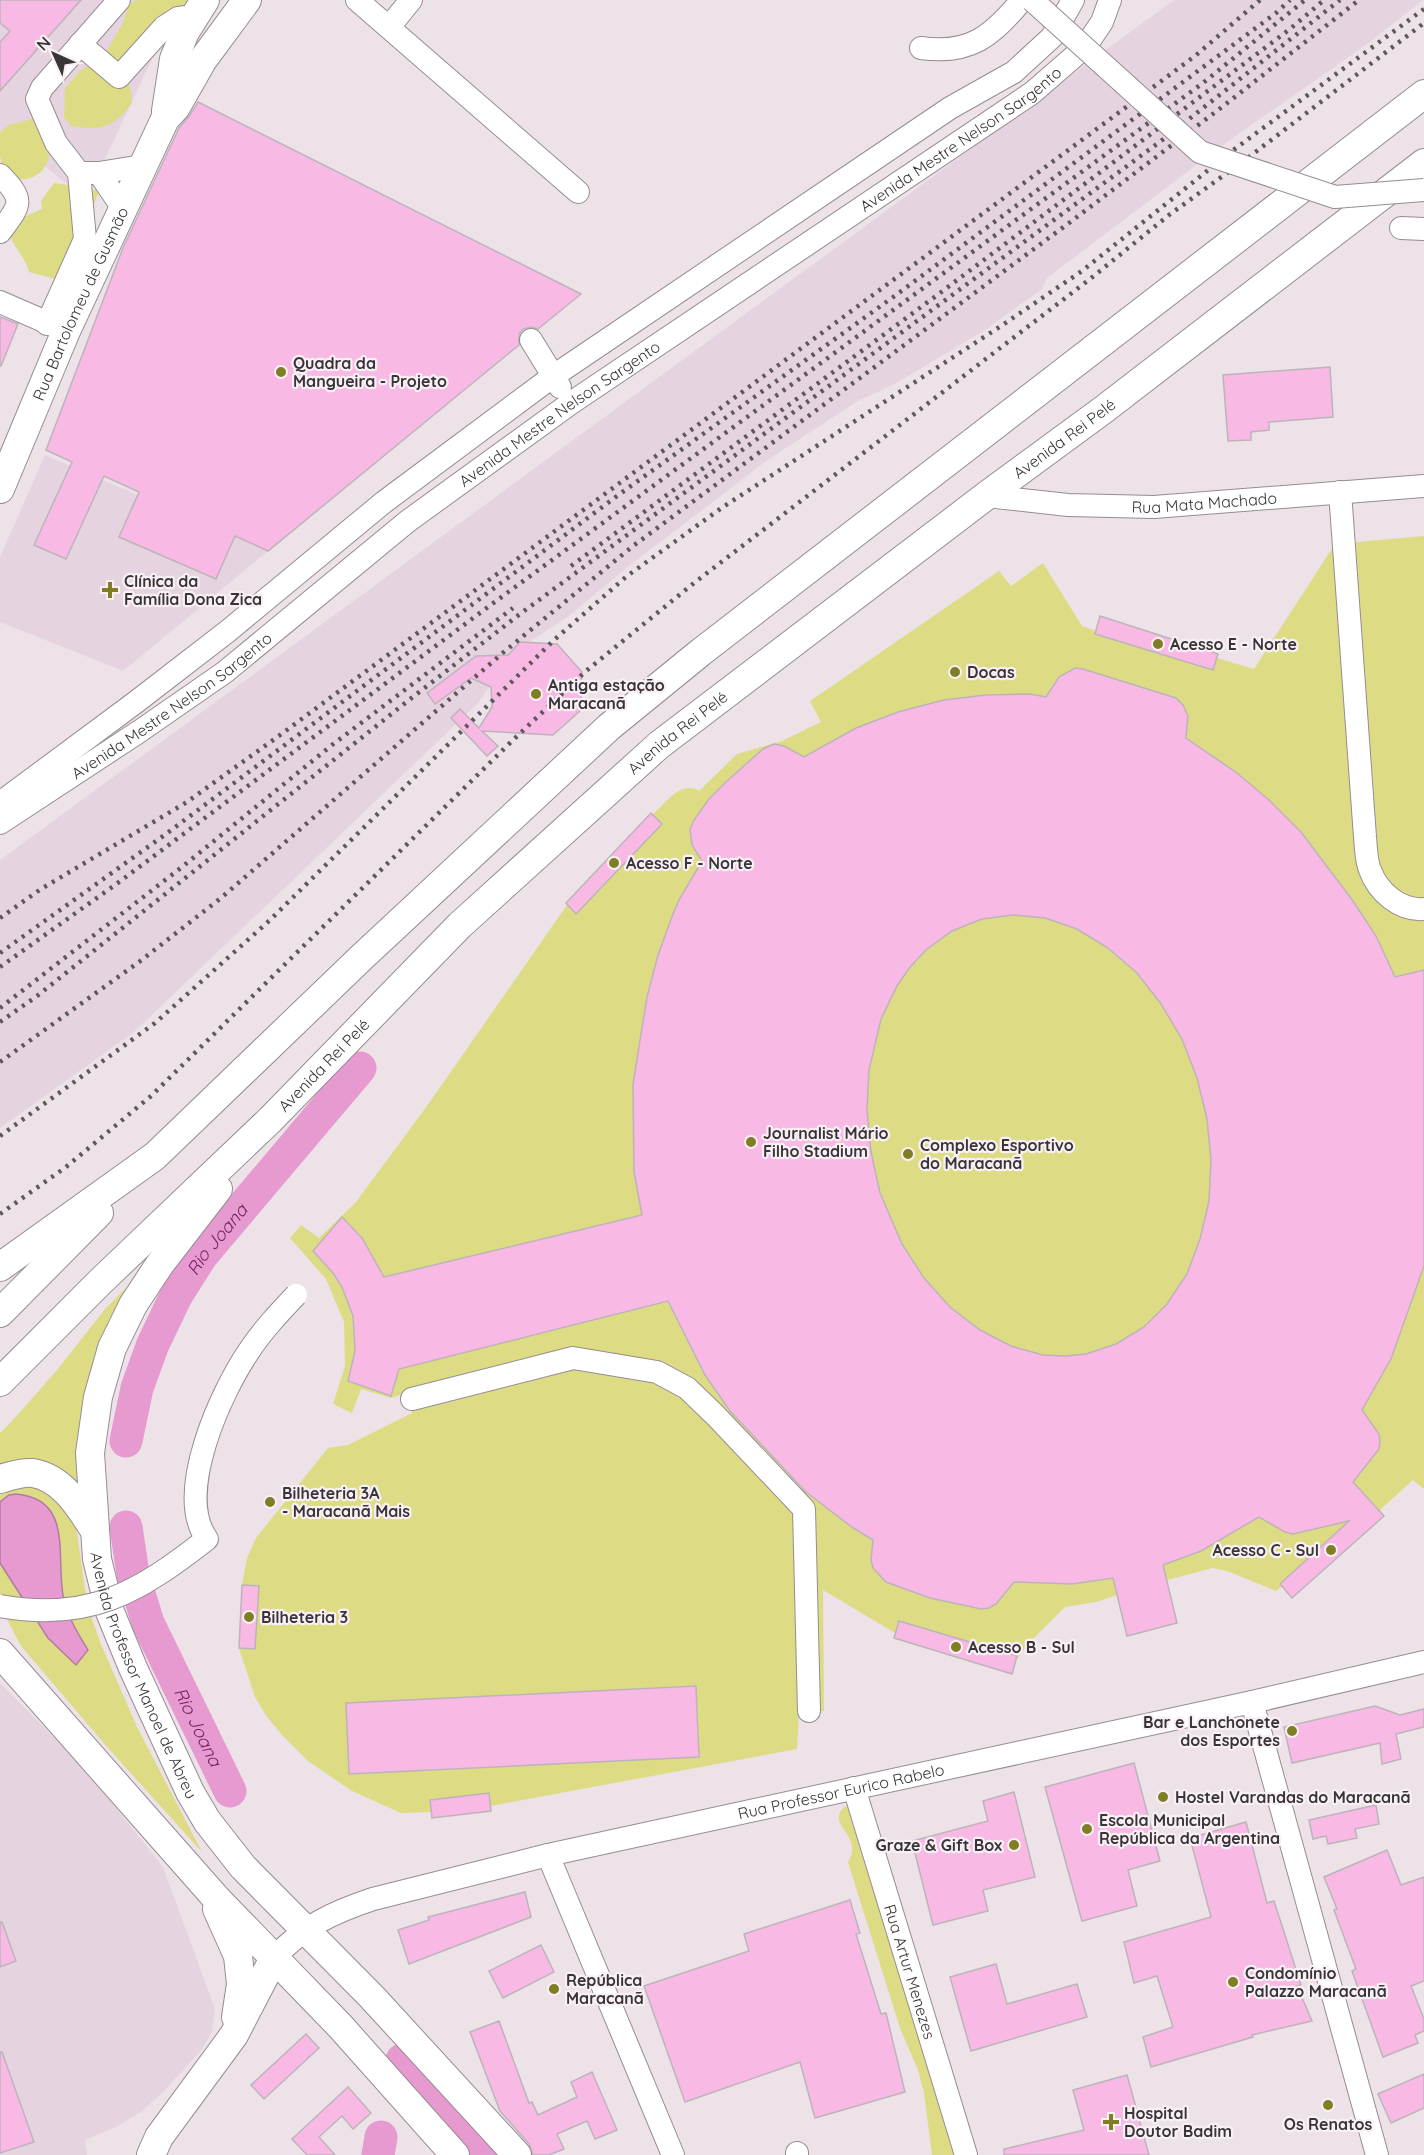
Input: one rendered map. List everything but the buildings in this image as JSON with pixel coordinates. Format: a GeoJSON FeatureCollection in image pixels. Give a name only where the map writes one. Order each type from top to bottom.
{"type":"FeatureCollection","features":[{"type":"Feature","properties":{"kind":"main road","name":"Rua Bartolomeu de Gusmão"},"geometry":{"type":"LineString","coordinates":[[0,489],[57,327],[123,207],[165,119],[176,107],[202,61],[247,0]]}},
{"type":"Feature","properties":{"kind":"main road","name":"Rua Bartolomeu de Gusmão"},"geometry":{"type":"LineString","coordinates":[[165,119],[174,59],[185,32],[200,8]]}},
{"type":"Feature","properties":{"kind":"main road"},"geometry":{"type":"LineString","coordinates":[[0,1313],[155,1156],[362,957],[609,727],[701,652],[1424,94]]}},
{"type":"Feature","properties":{"kind":"main road","name":"Avenida Rei Pelé"},"geometry":{"type":"LineString","coordinates":[[0,1382],[101,1281],[270,1120],[478,908],[659,745],[986,496],[1103,410],[1424,163]]}},
{"type":"Feature","properties":{"kind":"main road"},"geometry":{"type":"LineString","coordinates":[[478,851],[478,908]]}},
{"type":"Feature","properties":{"kind":"main road","name":"Avenida Professor Manoel de Abreu"},"geometry":{"type":"LineString","coordinates":[[270,1120],[160,1264],[133,1305],[112,1348],[98,1396],[90,1453],[97,1559],[110,1612],[133,1668],[190,1792],[223,1844],[306,1929],[517,2155]]}},
{"type":"Feature","properties":{"kind":"main road"},"geometry":{"type":"LineString","coordinates":[[0,1267],[155,1156]]}},
{"type":"Feature","properties":{"kind":"main road"},"geometry":{"type":"LineString","coordinates":[[0,1479],[17,1474],[33,1473],[51,1480],[76,1502],[95,1531]]}},
{"type":"Feature","properties":{"kind":"main road"},"geometry":{"type":"LineString","coordinates":[[0,1653],[216,1898],[340,2026],[455,2155]]}},
{"type":"Feature","properties":{"kind":"main road"},"geometry":{"type":"LineString","coordinates":[[216,1898],[217,1912],[238,1956],[241,1984],[234,2036]]}},
{"type":"Feature","properties":{"kind":"main road"},"geometry":{"type":"LineString","coordinates":[[151,2155],[159,2137],[234,2036],[274,1958]]}},
{"type":"Feature","properties":{"kind":"street"},"geometry":{"type":"LineString","coordinates":[[118,0],[42,88],[37,99],[56,143],[123,207]]}},
{"type":"Feature","properties":{"kind":"street"},"geometry":{"type":"LineString","coordinates":[[357,0],[578,192]]}},
{"type":"Feature","properties":{"kind":"street"},"geometry":{"type":"LineString","coordinates":[[389,27],[411,0]]}},
{"type":"Feature","properties":{"kind":"street"},"geometry":{"type":"LineString","coordinates":[[921,48],[940,51],[959,49],[981,40],[1005,21],[1022,0]]}},
{"type":"Feature","properties":{"kind":"street"},"geometry":{"type":"LineString","coordinates":[[1032,0],[1200,152],[1335,197],[1424,190]]}},
{"type":"Feature","properties":{"kind":"street","name":"Avenida Mestre Nelson Sargento"},"geometry":{"type":"LineString","coordinates":[[0,803],[219,638],[384,502],[552,377],[940,115],[1014,72],[1052,37],[1072,0]]}},
{"type":"Feature","properties":{"kind":"street","name":"Avenida Mestre Nelson Sargento"},"geometry":{"type":"LineString","coordinates":[[0,823],[225,672],[408,521],[571,403],[1032,93],[1085,47],[1102,22],[1110,0]]}},
{"type":"Feature","properties":{"kind":"street"},"geometry":{"type":"LineString","coordinates":[[80,44],[119,77],[164,27],[200,8]]}},
{"type":"Feature","properties":{"kind":"street"},"geometry":{"type":"LineString","coordinates":[[89,173],[142,166]]}},
{"type":"Feature","properties":{"kind":"street"},"geometry":{"type":"LineString","coordinates":[[0,302],[57,327],[86,239],[89,173]]}},
{"type":"Feature","properties":{"kind":"street"},"geometry":{"type":"LineString","coordinates":[[0,175],[14,189],[18,202],[16,211],[0,232]]}},
{"type":"Feature","properties":{"kind":"street"},"geometry":{"type":"LineString","coordinates":[[1401,228],[1424,229]]}},
{"type":"Feature","properties":{"kind":"street"},"geometry":{"type":"LineString","coordinates":[[531,340],[552,377],[571,403]]}},
{"type":"Feature","properties":{"kind":"street","name":"Rua Mata Machado"},"geometry":{"type":"LineString","coordinates":[[986,496],[1068,505],[1154,507],[1424,486]]}},
{"type":"Feature","properties":{"kind":"street"},"geometry":{"type":"LineString","coordinates":[[1340,492],[1369,870],[1387,897],[1415,910],[1424,909]]}},
{"type":"Feature","properties":{"kind":"street"},"geometry":{"type":"LineString","coordinates":[[0,1606],[49,1612],[96,1605],[145,1583],[207,1539],[198,1524],[195,1498],[201,1460],[214,1420],[229,1385],[248,1353],[273,1319],[296,1295]]}},
{"type":"Feature","properties":{"kind":"street"},"geometry":{"type":"LineString","coordinates":[[412,1399],[573,1358],[657,1372],[687,1388],[804,1509],[809,1711]]}},
{"type":"Feature","properties":{"kind":"street","name":"Rua Professor Eurico Rabelo"},"geometry":{"type":"LineString","coordinates":[[274,1958],[290,1941],[306,1929],[350,1907],[373,1899],[548,1854],[1252,1702],[1424,1662]]}},
{"type":"Feature","properties":{"kind":"street"},"geometry":{"type":"LineString","coordinates":[[1252,1702],[1377,2155]]}},
{"type":"Feature","properties":{"kind":"street","name":"Rua Artur Menezes"},"geometry":{"type":"LineString","coordinates":[[854,1788],[966,2155]]}},
{"type":"Feature","properties":{"kind":"street"},"geometry":{"type":"LineString","coordinates":[[548,1854],[673,2155]]}},
{"type":"Feature","properties":{"kind":"shaded area"},"geometry":{"type":"Polygon","coordinates":[[[0,0],[180,0],[86,199],[0,130],[0,0]]]}},
{"type":"Feature","properties":{"kind":"shaded area"},"geometry":{"type":"Polygon","coordinates":[[[138,0],[190,0],[184,10],[174,6],[168,11],[168,34],[159,50],[143,48],[120,63],[130,87],[132,103],[119,118],[99,128],[71,126],[64,117],[65,88],[80,71],[105,54],[123,23],[129,3],[138,0]]]}},
{"type":"Feature","properties":{"kind":"shaded area"},"geometry":{"type":"Polygon","coordinates":[[[1174,0],[1423,0],[1367,44],[1220,147],[1047,278],[1042,289],[985,330],[893,385],[858,401],[769,459],[630,565],[569,616],[532,640],[478,703],[134,1032],[0,1128],[0,860],[1174,0]]]}},
{"type":"Feature","properties":{"kind":"shaded area"},"geometry":{"type":"Polygon","coordinates":[[[32,119],[42,124],[47,135],[50,146],[49,158],[37,175],[28,179],[19,179],[11,176],[4,168],[0,156],[0,132],[9,125],[32,119]]]}},
{"type":"Feature","properties":{"kind":"shaded area"},"geometry":{"type":"Polygon","coordinates":[[[54,183],[68,185],[75,192],[100,189],[63,281],[29,272],[8,230],[26,216],[42,209],[41,201],[54,183]]]}},
{"type":"Feature","properties":{"kind":"shaded area","name":"Clínica da Família Dona Zica"},"geometry":{"type":"Polygon","coordinates":[[[45,455],[268,551],[123,671],[0,622],[0,557],[45,455]]]}},
{"type":"Feature","properties":{"kind":"shaded area","name":"Complexo Esportivo do Maracanã"},"geometry":{"type":"Polygon","coordinates":[[[1424,536],[1424,1489],[1413,1480],[1380,1510],[1384,1516],[1292,1598],[1282,1586],[1276,1591],[1227,1571],[1213,1568],[1167,1580],[1177,1623],[1127,1636],[1117,1595],[1096,1602],[1065,1607],[1030,1642],[1016,1660],[1012,1674],[894,1638],[895,1633],[823,1590],[824,1711],[799,1712],[797,1749],[491,1806],[491,1811],[432,1818],[431,1812],[401,1813],[352,1791],[308,1761],[267,1717],[255,1697],[239,1648],[242,1585],[247,1558],[256,1538],[328,1448],[348,1445],[412,1413],[412,1391],[391,1398],[361,1389],[352,1413],[333,1404],[345,1366],[344,1322],[326,1279],[290,1238],[301,1225],[319,1238],[356,1202],[427,1106],[567,905],[566,903],[651,813],[653,814],[674,794],[686,788],[699,791],[737,754],[782,741],[821,722],[810,701],[999,571],[1011,586],[1043,563],[1082,626],[1096,631],[1100,616],[1218,654],[1217,658],[1254,669],[1335,544],[1424,536]]]}},
{"type":"Feature","properties":{"kind":"shaded area"},"geometry":{"type":"Polygon","coordinates":[[[136,1278],[102,1343],[87,1384],[80,1424],[78,1491],[0,1469],[0,1433],[58,1369],[105,1309],[136,1278]]]}},
{"type":"Feature","properties":{"kind":"shaded area"},"geometry":{"type":"Polygon","coordinates":[[[29,1487],[46,1490],[62,1501],[76,1525],[87,1604],[100,1642],[137,1727],[202,1852],[108,1748],[21,1646],[0,1606],[0,1495],[29,1487]]]}},
{"type":"Feature","properties":{"kind":"shaded area"},"geometry":{"type":"Polygon","coordinates":[[[16,1494],[34,1498],[46,1506],[54,1517],[60,1546],[61,1579],[65,1603],[73,1624],[88,1650],[76,1665],[48,1638],[0,1563],[0,1502],[9,1495],[16,1494]]]}},
{"type":"Feature","properties":{"kind":"shaded area"},"geometry":{"type":"Polygon","coordinates":[[[0,1683],[84,1768],[163,1867],[215,2009],[212,2032],[202,2049],[163,2092],[142,2111],[118,2126],[85,2140],[87,2155],[0,2155],[0,1683]]]}},
{"type":"Feature","properties":{"kind":"shaded area"},"geometry":{"type":"Polygon","coordinates":[[[855,1806],[955,2155],[932,2155],[924,2093],[918,2070],[900,2028],[848,1862],[852,1853],[852,1845],[841,1826],[839,1814],[844,1807],[855,1806]]]}},
{"type":"Feature","properties":{"kind":"waterway","name":"Rio Joana"},"geometry":{"type":"LineString","coordinates":[[126,1441],[137,1388],[153,1344],[176,1296],[202,1255],[360,1068]]}},
{"type":"Feature","properties":{"kind":"waterway","name":"Rio Joana"},"geometry":{"type":"LineString","coordinates":[[126,1527],[133,1574],[148,1623],[230,1791]]}},
{"type":"Feature","properties":{"kind":"waterway","name":"Rio Joana"},"geometry":{"type":"LineString","coordinates":[[402,2060],[487,2155]]}},
{"type":"Feature","properties":{"kind":"waterway"},"geometry":{"type":"LineString","coordinates":[[378,2155],[381,2137]]}},
{"type":"Feature","properties":{"kind":"railway"},"geometry":{"type":"LineString","coordinates":[[0,918],[41,889],[187,802],[276,738],[1195,56],[1260,0]]}},
{"type":"Feature","properties":{"kind":"railway"},"geometry":{"type":"LineString","coordinates":[[0,953],[166,834],[617,496],[896,295],[1276,13],[1290,0]]}},
{"type":"Feature","properties":{"kind":"railway"},"geometry":{"type":"LineString","coordinates":[[0,967],[115,885],[492,604],[1203,83],[1305,0]]}},
{"type":"Feature","properties":{"kind":"railway"},"geometry":{"type":"LineString","coordinates":[[571,566],[940,293],[1290,29],[1324,0]]}},
{"type":"Feature","properties":{"kind":"railway"},"geometry":{"type":"LineString","coordinates":[[0,1022],[37,996],[520,614],[1165,138],[1340,0]]}},
{"type":"Feature","properties":{"kind":"railway"},"geometry":{"type":"LineString","coordinates":[[0,1062],[139,962],[221,898],[505,651],[633,546],[1069,223],[1359,0]]}},
{"type":"Feature","properties":{"kind":"railway"},"geometry":{"type":"LineString","coordinates":[[0,1136],[155,1023],[270,920],[554,640],[627,576],[723,507],[1082,271],[1232,151],[1424,9]]}},
{"type":"Feature","properties":{"kind":"railway"},"geometry":{"type":"LineString","coordinates":[[0,1214],[66,1167],[151,1096],[586,671],[694,583],[1090,279],[1169,215],[1424,23]]}},
{"type":"Feature","properties":{"kind":"railway"},"geometry":{"type":"LineString","coordinates":[[0,1008],[182,867],[332,745],[513,608]]}},
{"type":"Feature","properties":{"kind":"place","name":"Quadra da Mangueira - Projeto"},"geometry":{"type":"Point","coordinates":[281,372]}},
{"type":"Feature","properties":{"kind":"place","name":"Clínica da Família Dona Zica"},"geometry":{"type":"Point","coordinates":[110,590]}},
{"type":"Feature","properties":{"kind":"place","name":"Acesso E - Norte"},"geometry":{"type":"Point","coordinates":[1158,644]}},
{"type":"Feature","properties":{"kind":"place","name":"Docas"},"geometry":{"type":"Point","coordinates":[955,672]}},
{"type":"Feature","properties":{"kind":"place","name":"Antiga estação Maracanã"},"geometry":{"type":"Point","coordinates":[536,694]}},
{"type":"Feature","properties":{"kind":"place","name":"Acesso F - Norte"},"geometry":{"type":"Point","coordinates":[614,863]}},
{"type":"Feature","properties":{"kind":"place","name":"Journalist Mário Filho Stadium"},"geometry":{"type":"Point","coordinates":[751,1142]}},
{"type":"Feature","properties":{"kind":"place","name":"Complexo Esportivo do Maracanã"},"geometry":{"type":"Point","coordinates":[908,1154]}},
{"type":"Feature","properties":{"kind":"place","name":"Bilheteria 3A - Maracanã Mais"},"geometry":{"type":"Point","coordinates":[270,1502]}},
{"type":"Feature","properties":{"kind":"place","name":"Acesso C - Sul"},"geometry":{"type":"Point","coordinates":[1331,1550]}},
{"type":"Feature","properties":{"kind":"place","name":"Bilheteria 3"},"geometry":{"type":"Point","coordinates":[249,1617]}},
{"type":"Feature","properties":{"kind":"place","name":"Acesso B - Sul"},"geometry":{"type":"Point","coordinates":[956,1647]}},
{"type":"Feature","properties":{"kind":"place","name":"Bar e Lanchonete dos Esportes"},"geometry":{"type":"Point","coordinates":[1292,1731]}},
{"type":"Feature","properties":{"kind":"place","name":"Hostel Varandas do Maracanã"},"geometry":{"type":"Point","coordinates":[1163,1797]}},
{"type":"Feature","properties":{"kind":"place","name":"Escola Municipal República da Argentina"},"geometry":{"type":"Point","coordinates":[1087,1829]}},
{"type":"Feature","properties":{"kind":"place","name":"Graze & Gift Box"},"geometry":{"type":"Point","coordinates":[1014,1845]}},
{"type":"Feature","properties":{"kind":"place","name":"Condomínio Palazzo Maracanã"},"geometry":{"type":"Point","coordinates":[1233,1982]}},
{"type":"Feature","properties":{"kind":"place","name":"República Maracanã"},"geometry":{"type":"Point","coordinates":[554,1989]}},
{"type":"Feature","properties":{"kind":"place","name":"Os Renatos"},"geometry":{"type":"Point","coordinates":[1328,2105]}},
{"type":"Feature","properties":{"kind":"place","name":"Hospital Doutor Badim"},"geometry":{"type":"Point","coordinates":[1111,2122]}}]}
